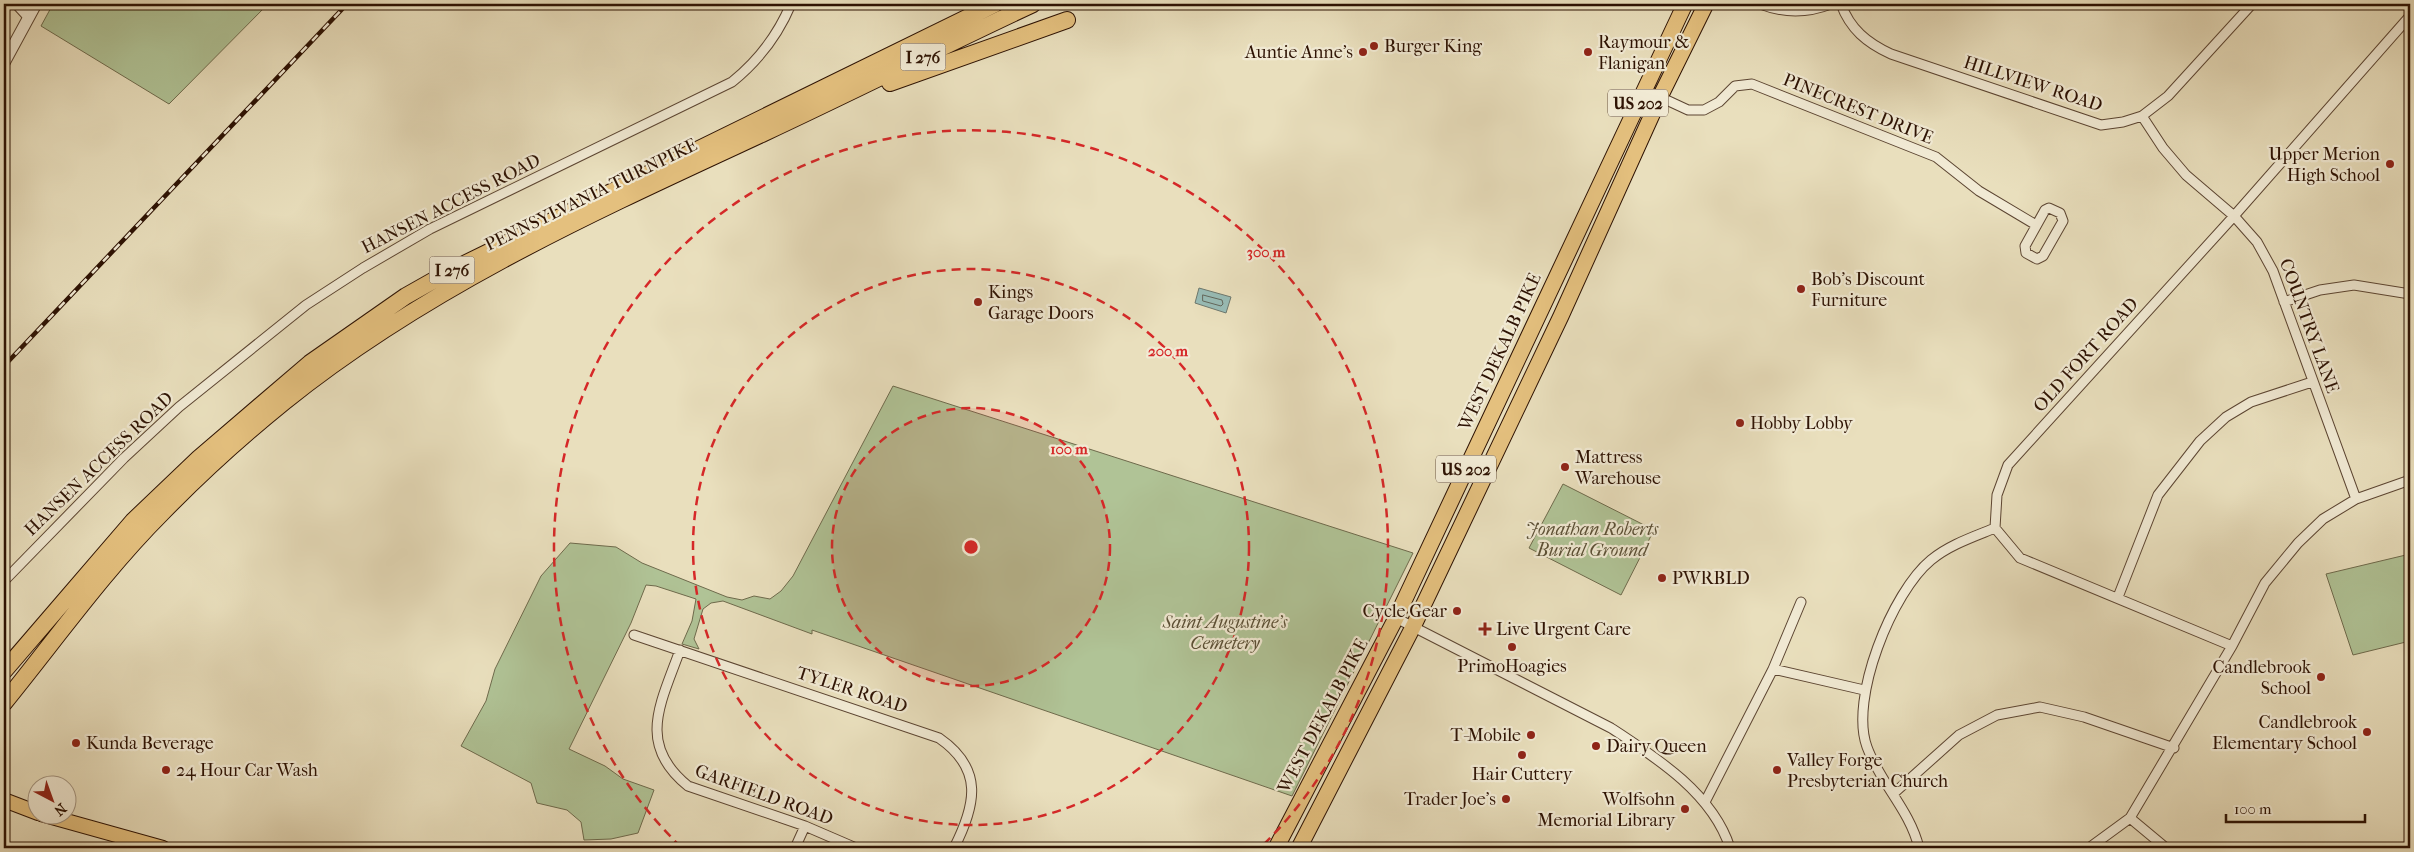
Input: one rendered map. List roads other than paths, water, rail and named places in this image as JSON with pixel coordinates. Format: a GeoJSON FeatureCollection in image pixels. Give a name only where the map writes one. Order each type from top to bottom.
{"type":"FeatureCollection","features":[{"type":"Feature","properties":{"kind":"highway","name":"PENNSYLVANIA TURNPIKE"},"geometry":{"type":"LineString","coordinates":[[4,671],[133,521],[199,458],[310,363],[367,322],[452,270],[996,4]]}},
{"type":"Feature","properties":{"kind":"highway","name":"PENNSYLVANIA TURNPIKE"},"geometry":{"type":"LineString","coordinates":[[4,703],[112,569],[161,514],[218,459],[284,402],[396,320],[445,291],[628,197],[813,111],[1033,4]]}},
{"type":"Feature","properties":{"kind":"highway","name":"WEST DEKALB PIKE"},"geometry":{"type":"LineString","coordinates":[[1276,848],[1396,618],[1685,4]]}},
{"type":"Feature","properties":{"kind":"highway","name":"US 202"},"geometry":{"type":"LineString","coordinates":[[1300,848],[1414,627],[1561,316],[1660,97],[1706,4]]}},
{"type":"Feature","properties":{"kind":"highway"},"geometry":{"type":"LineString","coordinates":[[813,111],[1067,20]]}},
{"type":"Feature","properties":{"kind":"highway"},"geometry":{"type":"LineString","coordinates":[[1286,848],[1289,824]]}},
{"type":"Feature","properties":{"kind":"main road"},"geometry":{"type":"LineString","coordinates":[[4,800],[28,809]]}},
{"type":"Feature","properties":{"kind":"main road"},"geometry":{"type":"LineString","coordinates":[[77,824],[163,848]]}},
{"type":"Feature","properties":{"kind":"street"},"geometry":{"type":"LineString","coordinates":[[16,4],[28,17]]}},
{"type":"Feature","properties":{"kind":"street"},"geometry":{"type":"LineString","coordinates":[[4,63],[36,4]]}},
{"type":"Feature","properties":{"kind":"street","name":"HANSEN ACCESS ROAD"},"geometry":{"type":"LineString","coordinates":[[4,581],[124,458],[179,407],[306,305],[363,268],[430,229],[732,82],[751,67],[772,41],[791,4]]}},
{"type":"Feature","properties":{"kind":"street"},"geometry":{"type":"LineString","coordinates":[[1760,4],[1788,11],[1817,9],[1831,4]]}},
{"type":"Feature","properties":{"kind":"street","name":"HILLVIEW ROAD"},"geometry":{"type":"LineString","coordinates":[[1841,4],[1845,16],[1857,33],[1874,46],[1891,54],[2101,124],[2123,122],[2142,116],[2168,96],[2252,4]]}},
{"type":"Feature","properties":{"kind":"street","name":"OLD FORT ROAD"},"geometry":{"type":"LineString","coordinates":[[1995,528],[1997,494],[2008,465],[2234,216],[2410,16]]}},
{"type":"Feature","properties":{"kind":"street","name":"PINECREST DRIVE"},"geometry":{"type":"LineString","coordinates":[[1660,97],[1688,110],[1704,110],[1719,102],[1735,86],[1752,84],[1936,157],[1978,191],[2036,226]]}},
{"type":"Feature","properties":{"kind":"street","name":"COUNTRY LANE"},"geometry":{"type":"LineString","coordinates":[[2142,116],[2163,148],[2186,175],[2234,216],[2257,242],[2273,270],[2356,499]]}},
{"type":"Feature","properties":{"kind":"street"},"geometry":{"type":"LineString","coordinates":[[2055,209],[2060,213],[2063,221],[2043,256],[2037,259],[2026,253],[2025,246],[2036,226],[2045,210],[2055,209]]}},
{"type":"Feature","properties":{"kind":"street"},"geometry":{"type":"LineString","coordinates":[[2284,302],[2320,290],[2354,285],[2410,294]]}},
{"type":"Feature","properties":{"kind":"street"},"geometry":{"type":"LineString","coordinates":[[2118,598],[2158,495],[2200,441],[2226,417],[2251,402],[2312,382]]}},
{"type":"Feature","properties":{"kind":"street"},"geometry":{"type":"LineString","coordinates":[[2089,848],[2130,818],[2174,748],[2232,646],[2265,583],[2298,543],[2323,519],[2356,499],[2410,480]]}},
{"type":"Feature","properties":{"kind":"street"},"geometry":{"type":"LineString","coordinates":[[1919,848],[1915,832],[1878,772],[1866,746],[1862,719],[1864,690],[1877,647],[1910,585],[1930,561],[1958,543],[1995,528],[2020,558],[2232,646]]}},
{"type":"Feature","properties":{"kind":"street"},"geometry":{"type":"LineString","coordinates":[[1704,802],[1773,669],[1801,602]]}},
{"type":"Feature","properties":{"kind":"street"},"geometry":{"type":"LineString","coordinates":[[1396,618],[1611,728],[1668,769],[1704,802],[1727,839],[1730,848]]}},
{"type":"Feature","properties":{"kind":"street","name":"TYLER ROAD"},"geometry":{"type":"LineString","coordinates":[[634,635],[923,731],[951,746],[962,759],[969,773],[972,790],[968,820],[954,848]]}},
{"type":"Feature","properties":{"kind":"street","name":"GARFIELD ROAD"},"geometry":{"type":"LineString","coordinates":[[680,650],[657,716],[656,733],[665,764],[688,786],[805,826],[856,848]]}},
{"type":"Feature","properties":{"kind":"street"},"geometry":{"type":"LineString","coordinates":[[1773,669],[1864,690]]}},
{"type":"Feature","properties":{"kind":"street"},"geometry":{"type":"LineString","coordinates":[[1893,794],[1959,735],[1997,715],[2040,707],[2084,717],[2174,748]]}},
{"type":"Feature","properties":{"kind":"street"},"geometry":{"type":"LineString","coordinates":[[2130,818],[2166,848]]}},
{"type":"Feature","properties":{"kind":"street"},"geometry":{"type":"LineString","coordinates":[[795,848],[805,826]]}},
{"type":"Feature","properties":{"kind":"water"},"geometry":{"type":"Polygon","coordinates":[[[1199,288],[1231,297],[1226,313],[1195,303],[1199,288]]]}},
{"type":"Feature","properties":{"kind":"railway"},"geometry":{"type":"LineString","coordinates":[[4,366],[347,4]]}},
{"type":"Feature","properties":{"kind":"place","name":"Burger King"},"geometry":{"type":"Point","coordinates":[1374,46]}},
{"type":"Feature","properties":{"kind":"place","name":"Auntie Anne's"},"geometry":{"type":"Point","coordinates":[1363,52]}},
{"type":"Feature","properties":{"kind":"place","name":"Raymour & Flanigan"},"geometry":{"type":"Point","coordinates":[1588,52]}},
{"type":"Feature","properties":{"kind":"place","name":"Upper Merion High School"},"geometry":{"type":"Point","coordinates":[2390,164]}},
{"type":"Feature","properties":{"kind":"place","name":"Bob's Discount Furniture"},"geometry":{"type":"Point","coordinates":[1801,289]}},
{"type":"Feature","properties":{"kind":"place","name":"Kings Garage Doors"},"geometry":{"type":"Point","coordinates":[978,302]}},
{"type":"Feature","properties":{"kind":"place","name":"Hobby Lobby"},"geometry":{"type":"Point","coordinates":[1740,423]}},
{"type":"Feature","properties":{"kind":"place","name":"Mattress Warehouse"},"geometry":{"type":"Point","coordinates":[1565,467]}},
{"type":"Feature","properties":{"kind":"place","name":"PWRBLD"},"geometry":{"type":"Point","coordinates":[1662,578]}},
{"type":"Feature","properties":{"kind":"place","name":"Cycle Gear"},"geometry":{"type":"Point","coordinates":[1457,611]}},
{"type":"Feature","properties":{"kind":"place","name":"Live Urgent Care"},"geometry":{"type":"Point","coordinates":[1485,629]}},
{"type":"Feature","properties":{"kind":"place","name":"PrimoHoagies"},"geometry":{"type":"Point","coordinates":[1512,647]}},
{"type":"Feature","properties":{"kind":"place","name":"Candlebrook School"},"geometry":{"type":"Point","coordinates":[2321,677]}},
{"type":"Feature","properties":{"kind":"place","name":"Candlebrook Elementary School"},"geometry":{"type":"Point","coordinates":[2367,732]}},
{"type":"Feature","properties":{"kind":"place","name":"T-Mobile"},"geometry":{"type":"Point","coordinates":[1531,735]}},
{"type":"Feature","properties":{"kind":"place","name":"Kunda Beverage"},"geometry":{"type":"Point","coordinates":[76,743]}},
{"type":"Feature","properties":{"kind":"place","name":"Dairy Queen"},"geometry":{"type":"Point","coordinates":[1596,746]}},
{"type":"Feature","properties":{"kind":"place","name":"Hair Cuttery"},"geometry":{"type":"Point","coordinates":[1522,755]}},
{"type":"Feature","properties":{"kind":"place","name":"24 Hour Car Wash"},"geometry":{"type":"Point","coordinates":[166,770]}},
{"type":"Feature","properties":{"kind":"place","name":"Valley Forge Presbyterian Church"},"geometry":{"type":"Point","coordinates":[1777,770]}},
{"type":"Feature","properties":{"kind":"place","name":"Trader Joe's"},"geometry":{"type":"Point","coordinates":[1506,799]}},
{"type":"Feature","properties":{"kind":"place","name":"Wolfsohn Memorial Library"},"geometry":{"type":"Point","coordinates":[1685,809]}},
{"type":"Feature","properties":{"kind":"park label","name":"Jonathan Roberts Burial Ground"},"geometry":{"type":"Point","coordinates":[1592,539]}},
{"type":"Feature","properties":{"kind":"park label","name":"Saint Augustine's Cemetery"},"geometry":{"type":"Point","coordinates":[1225,632]}}]}
